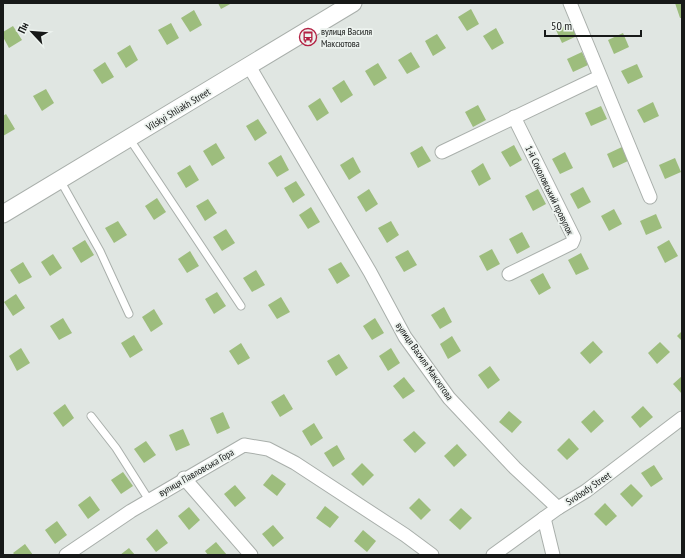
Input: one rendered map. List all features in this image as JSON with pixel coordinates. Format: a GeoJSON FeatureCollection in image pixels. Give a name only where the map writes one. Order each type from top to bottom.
{"type":"FeatureCollection","features":[{"type":"Feature","properties":{"kind":"street","name":"Vilskyi Shliakh Street"},"geometry":{"type":"LineString","coordinates":[[3,214],[353,3]]}},
{"type":"Feature","properties":{"kind":"street"},"geometry":{"type":"LineString","coordinates":[[570,3],[599,77],[626,136],[650,197]]}},
{"type":"Feature","properties":{"kind":"street","name":"вулиця Василя Максютова"},"geometry":{"type":"LineString","coordinates":[[249,66],[370,272],[405,337],[449,398],[515,468],[558,508]]}},
{"type":"Feature","properties":{"kind":"street"},"geometry":{"type":"LineString","coordinates":[[442,152],[599,77]]}},
{"type":"Feature","properties":{"kind":"street","name":"1-й Соколовський провулок"},"geometry":{"type":"LineString","coordinates":[[509,274],[572,243],[574,238],[514,118]]}},
{"type":"Feature","properties":{"kind":"street","name":"Svobody Street"},"geometry":{"type":"LineString","coordinates":[[494,555],[558,508],[586,491],[682,418]]}},
{"type":"Feature","properties":{"kind":"street","name":"вулиця Павловська Гора"},"geometry":{"type":"LineString","coordinates":[[66,555],[184,478],[244,445],[268,449],[295,463],[405,535],[432,555]]}},
{"type":"Feature","properties":{"kind":"street"},"geometry":{"type":"LineString","coordinates":[[184,478],[251,555]]}},
{"type":"Feature","properties":{"kind":"street"},"geometry":{"type":"LineString","coordinates":[[544,518],[554,555]]}},
{"type":"Feature","properties":{"kind":"lane"},"geometry":{"type":"LineString","coordinates":[[129,138],[241,306]]}},
{"type":"Feature","properties":{"kind":"lane"},"geometry":{"type":"LineString","coordinates":[[60,180],[100,251],[129,314]]}},
{"type":"Feature","properties":{"kind":"lane"},"geometry":{"type":"LineString","coordinates":[[91,416],[116,448],[149,500]]}},
{"type":"Feature","properties":{"kind":"building"},"geometry":{"type":"Polygon","coordinates":[[[218,3],[232,3],[221,9],[218,3]]]}},
{"type":"Feature","properties":{"kind":"building"},"geometry":{"type":"Polygon","coordinates":[[[675,3],[682,3],[682,18],[680,18],[675,3]]]}},
{"type":"Feature","properties":{"kind":"building"},"geometry":{"type":"Polygon","coordinates":[[[471,9],[479,24],[467,31],[458,17],[471,9]]]}},
{"type":"Feature","properties":{"kind":"building"},"geometry":{"type":"Polygon","coordinates":[[[194,10],[202,25],[190,32],[181,18],[194,10]]]}},
{"type":"Feature","properties":{"kind":"building"},"geometry":{"type":"Polygon","coordinates":[[[171,23],[179,38],[167,45],[158,30],[171,23]]]}},
{"type":"Feature","properties":{"kind":"building"},"geometry":{"type":"Polygon","coordinates":[[[571,23],[577,36],[562,43],[556,30],[571,23]]]}},
{"type":"Feature","properties":{"kind":"building"},"geometry":{"type":"Polygon","coordinates":[[[13,26],[22,40],[9,48],[3,37],[3,32],[13,26]]]}},
{"type":"Feature","properties":{"kind":"building"},"geometry":{"type":"Polygon","coordinates":[[[496,28],[504,43],[492,50],[483,36],[496,28]]]}},
{"type":"Feature","properties":{"kind":"building"},"geometry":{"type":"Polygon","coordinates":[[[623,33],[629,47],[614,54],[608,40],[623,33]]]}},
{"type":"Feature","properties":{"kind":"building"},"geometry":{"type":"Polygon","coordinates":[[[437,34],[446,48],[433,56],[425,41],[437,34]]]}},
{"type":"Feature","properties":{"kind":"building"},"geometry":{"type":"Polygon","coordinates":[[[130,45],[138,60],[126,68],[117,53],[130,45]]]}},
{"type":"Feature","properties":{"kind":"building"},"geometry":{"type":"Polygon","coordinates":[[[411,52],[420,67],[407,74],[398,60],[411,52]]]}},
{"type":"Feature","properties":{"kind":"building"},"geometry":{"type":"Polygon","coordinates":[[[582,52],[588,65],[573,72],[567,59],[582,52]]]}},
{"type":"Feature","properties":{"kind":"building"},"geometry":{"type":"Polygon","coordinates":[[[105,62],[114,77],[102,84],[93,70],[105,62]]]}},
{"type":"Feature","properties":{"kind":"building"},"geometry":{"type":"Polygon","coordinates":[[[378,63],[387,78],[374,86],[365,71],[378,63]]]}},
{"type":"Feature","properties":{"kind":"building"},"geometry":{"type":"Polygon","coordinates":[[[637,64],[643,77],[628,84],[621,71],[637,64]]]}},
{"type":"Feature","properties":{"kind":"building"},"geometry":{"type":"Polygon","coordinates":[[[344,80],[353,95],[341,103],[332,88],[344,80]]]}},
{"type":"Feature","properties":{"kind":"building"},"geometry":{"type":"Polygon","coordinates":[[[46,89],[54,103],[42,111],[33,96],[46,89]]]}},
{"type":"Feature","properties":{"kind":"building"},"geometry":{"type":"Polygon","coordinates":[[[320,98],[329,113],[317,121],[308,106],[320,98]]]}},
{"type":"Feature","properties":{"kind":"building"},"geometry":{"type":"Polygon","coordinates":[[[653,102],[659,116],[644,123],[637,110],[653,102]]]}},
{"type":"Feature","properties":{"kind":"building"},"geometry":{"type":"Polygon","coordinates":[[[478,105],[486,120],[473,127],[465,112],[478,105]]]}},
{"type":"Feature","properties":{"kind":"building"},"geometry":{"type":"Polygon","coordinates":[[[601,106],[607,119],[591,126],[585,113],[601,106]]]}},
{"type":"Feature","properties":{"kind":"building"},"geometry":{"type":"Polygon","coordinates":[[[6,114],[15,129],[3,136],[3,116],[6,114]]]}},
{"type":"Feature","properties":{"kind":"building"},"geometry":{"type":"Polygon","coordinates":[[[258,119],[267,133],[255,141],[246,126],[258,119]]]}},
{"type":"Feature","properties":{"kind":"building"},"geometry":{"type":"Polygon","coordinates":[[[216,143],[225,158],[212,166],[203,151],[216,143]]]}},
{"type":"Feature","properties":{"kind":"building"},"geometry":{"type":"Polygon","coordinates":[[[514,145],[522,160],[510,167],[501,152],[514,145]]]}},
{"type":"Feature","properties":{"kind":"building"},"geometry":{"type":"Polygon","coordinates":[[[422,146],[431,161],[418,168],[410,153],[422,146]]]}},
{"type":"Feature","properties":{"kind":"building"},"geometry":{"type":"Polygon","coordinates":[[[622,147],[628,161],[613,168],[607,154],[622,147]]]}},
{"type":"Feature","properties":{"kind":"building"},"geometry":{"type":"Polygon","coordinates":[[[565,152],[573,168],[560,174],[552,159],[565,152]]]}},
{"type":"Feature","properties":{"kind":"building"},"geometry":{"type":"Polygon","coordinates":[[[281,155],[289,170],[277,177],[268,163],[281,155]]]}},
{"type":"Feature","properties":{"kind":"building"},"geometry":{"type":"Polygon","coordinates":[[[353,157],[361,172],[349,180],[340,165],[353,157]]]}},
{"type":"Feature","properties":{"kind":"building"},"geometry":{"type":"Polygon","coordinates":[[[675,158],[681,172],[665,179],[659,165],[675,158]]]}},
{"type":"Feature","properties":{"kind":"building"},"geometry":{"type":"Polygon","coordinates":[[[483,163],[491,179],[479,186],[471,171],[483,163]]]}},
{"type":"Feature","properties":{"kind":"building"},"geometry":{"type":"Polygon","coordinates":[[[190,165],[199,180],[186,188],[177,173],[190,165]]]}},
{"type":"Feature","properties":{"kind":"building"},"geometry":{"type":"Polygon","coordinates":[[[296,181],[305,195],[293,203],[284,188],[296,181]]]}},
{"type":"Feature","properties":{"kind":"building"},"geometry":{"type":"Polygon","coordinates":[[[583,187],[591,202],[578,209],[570,194],[583,187]]]}},
{"type":"Feature","properties":{"kind":"building"},"geometry":{"type":"Polygon","coordinates":[[[369,189],[378,204],[366,212],[357,197],[369,189]]]}},
{"type":"Feature","properties":{"kind":"building"},"geometry":{"type":"Polygon","coordinates":[[[538,189],[546,204],[533,211],[525,196],[538,189]]]}},
{"type":"Feature","properties":{"kind":"building"},"geometry":{"type":"Polygon","coordinates":[[[157,198],[166,212],[154,220],[145,206],[157,198]]]}},
{"type":"Feature","properties":{"kind":"building"},"geometry":{"type":"Polygon","coordinates":[[[208,199],[217,213],[205,221],[196,206],[208,199]]]}},
{"type":"Feature","properties":{"kind":"building"},"geometry":{"type":"Polygon","coordinates":[[[311,207],[320,222],[308,229],[299,215],[311,207]]]}},
{"type":"Feature","properties":{"kind":"building"},"geometry":{"type":"Polygon","coordinates":[[[614,209],[622,224],[609,231],[601,216],[614,209]]]}},
{"type":"Feature","properties":{"kind":"building"},"geometry":{"type":"Polygon","coordinates":[[[656,214],[662,228],[646,235],[640,221],[656,214]]]}},
{"type":"Feature","properties":{"kind":"building"},"geometry":{"type":"Polygon","coordinates":[[[118,221],[127,235],[114,243],[105,228],[118,221]]]}},
{"type":"Feature","properties":{"kind":"building"},"geometry":{"type":"Polygon","coordinates":[[[391,221],[399,235],[387,243],[378,228],[391,221]]]}},
{"type":"Feature","properties":{"kind":"building"},"geometry":{"type":"Polygon","coordinates":[[[226,229],[235,243],[222,251],[213,237],[226,229]]]}},
{"type":"Feature","properties":{"kind":"building"},"geometry":{"type":"Polygon","coordinates":[[[522,232],[530,247],[517,254],[509,239],[522,232]]]}},
{"type":"Feature","properties":{"kind":"building"},"geometry":{"type":"Polygon","coordinates":[[[85,240],[94,255],[81,263],[72,248],[85,240]]]}},
{"type":"Feature","properties":{"kind":"building"},"geometry":{"type":"Polygon","coordinates":[[[669,240],[678,256],[665,263],[657,247],[669,240]]]}},
{"type":"Feature","properties":{"kind":"building"},"geometry":{"type":"Polygon","coordinates":[[[492,249],[500,264],[487,271],[479,256],[492,249]]]}},
{"type":"Feature","properties":{"kind":"building"},"geometry":{"type":"Polygon","coordinates":[[[408,250],[417,265],[404,272],[395,257],[408,250]]]}},
{"type":"Feature","properties":{"kind":"building"},"geometry":{"type":"Polygon","coordinates":[[[190,251],[199,266],[187,273],[178,259],[190,251]]]}},
{"type":"Feature","properties":{"kind":"building"},"geometry":{"type":"Polygon","coordinates":[[[581,253],[589,269],[576,275],[568,260],[581,253]]]}},
{"type":"Feature","properties":{"kind":"building"},"geometry":{"type":"Polygon","coordinates":[[[53,254],[62,268],[50,276],[41,262],[53,254]]]}},
{"type":"Feature","properties":{"kind":"building"},"geometry":{"type":"Polygon","coordinates":[[[23,262],[32,277],[19,284],[10,270],[23,262]]]}},
{"type":"Feature","properties":{"kind":"building"},"geometry":{"type":"Polygon","coordinates":[[[341,262],[350,276],[337,284],[328,269],[341,262]]]}},
{"type":"Feature","properties":{"kind":"building"},"geometry":{"type":"Polygon","coordinates":[[[256,270],[265,285],[252,292],[243,278],[256,270]]]}},
{"type":"Feature","properties":{"kind":"building"},"geometry":{"type":"Polygon","coordinates":[[[543,273],[551,288],[539,295],[530,280],[543,273]]]}},
{"type":"Feature","properties":{"kind":"building"},"geometry":{"type":"Polygon","coordinates":[[[217,292],[226,306],[214,314],[205,299],[217,292]]]}},
{"type":"Feature","properties":{"kind":"building"},"geometry":{"type":"Polygon","coordinates":[[[16,294],[25,308],[13,316],[4,302],[16,294]]]}},
{"type":"Feature","properties":{"kind":"building"},"geometry":{"type":"Polygon","coordinates":[[[281,297],[290,312],[277,319],[268,305],[281,297]]]}},
{"type":"Feature","properties":{"kind":"building"},"geometry":{"type":"Polygon","coordinates":[[[444,307],[452,322],[440,329],[431,315],[444,307]]]}},
{"type":"Feature","properties":{"kind":"building"},"geometry":{"type":"Polygon","coordinates":[[[154,309],[163,324],[151,332],[142,317],[154,309]]]}},
{"type":"Feature","properties":{"kind":"building"},"geometry":{"type":"Polygon","coordinates":[[[63,318],[72,333],[59,340],[50,326],[63,318]]]}},
{"type":"Feature","properties":{"kind":"building"},"geometry":{"type":"Polygon","coordinates":[[[375,318],[384,333],[372,340],[363,326],[375,318]]]}},
{"type":"Feature","properties":{"kind":"building"},"geometry":{"type":"Polygon","coordinates":[[[682,331],[682,341],[677,336],[682,331]]]}},
{"type":"Feature","properties":{"kind":"building"},"geometry":{"type":"Polygon","coordinates":[[[134,335],[143,350],[130,358],[121,343],[134,335]]]}},
{"type":"Feature","properties":{"kind":"building"},"geometry":{"type":"Polygon","coordinates":[[[452,336],[461,351],[448,359],[440,344],[452,336]]]}},
{"type":"Feature","properties":{"kind":"building"},"geometry":{"type":"Polygon","coordinates":[[[593,341],[603,352],[590,364],[580,353],[593,341]]]}},
{"type":"Feature","properties":{"kind":"building"},"geometry":{"type":"Polygon","coordinates":[[[660,342],[670,352],[657,364],[648,353],[660,342]]]}},
{"type":"Feature","properties":{"kind":"building"},"geometry":{"type":"Polygon","coordinates":[[[241,343],[250,358],[238,365],[229,351],[241,343]]]}},
{"type":"Feature","properties":{"kind":"building"},"geometry":{"type":"Polygon","coordinates":[[[21,348],[30,363],[17,371],[9,356],[21,348]]]}},
{"type":"Feature","properties":{"kind":"building"},"geometry":{"type":"Polygon","coordinates":[[[391,348],[400,363],[388,371],[379,356],[391,348]]]}},
{"type":"Feature","properties":{"kind":"building"},"geometry":{"type":"Polygon","coordinates":[[[339,354],[348,368],[336,376],[327,361],[339,354]]]}},
{"type":"Feature","properties":{"kind":"building"},"geometry":{"type":"Polygon","coordinates":[[[490,366],[500,380],[488,389],[478,375],[490,366]]]}},
{"type":"Feature","properties":{"kind":"building"},"geometry":{"type":"Polygon","coordinates":[[[682,376],[682,394],[673,384],[682,376]]]}},
{"type":"Feature","properties":{"kind":"building"},"geometry":{"type":"Polygon","coordinates":[[[404,377],[415,391],[403,399],[393,386],[404,377]]]}},
{"type":"Feature","properties":{"kind":"building"},"geometry":{"type":"Polygon","coordinates":[[[284,394],[293,409],[280,417],[271,402],[284,394]]]}},
{"type":"Feature","properties":{"kind":"building"},"geometry":{"type":"Polygon","coordinates":[[[65,404],[74,418],[63,427],[53,413],[65,404]]]}},
{"type":"Feature","properties":{"kind":"building"},"geometry":{"type":"Polygon","coordinates":[[[643,406],[653,417],[640,428],[631,417],[643,406]]]}},
{"type":"Feature","properties":{"kind":"building"},"geometry":{"type":"Polygon","coordinates":[[[594,410],[604,421],[591,433],[581,422],[594,410]]]}},
{"type":"Feature","properties":{"kind":"building"},"geometry":{"type":"Polygon","coordinates":[[[509,411],[522,422],[512,433],[499,422],[509,411]]]}},
{"type":"Feature","properties":{"kind":"building"},"geometry":{"type":"Polygon","coordinates":[[[223,412],[230,428],[217,434],[210,418],[223,412]]]}},
{"type":"Feature","properties":{"kind":"building"},"geometry":{"type":"Polygon","coordinates":[[[314,423],[323,438],[311,446],[302,431],[314,423]]]}},
{"type":"Feature","properties":{"kind":"building"},"geometry":{"type":"Polygon","coordinates":[[[183,429],[190,445],[176,451],[169,435],[183,429]]]}},
{"type":"Feature","properties":{"kind":"building"},"geometry":{"type":"Polygon","coordinates":[[[414,431],[426,443],[415,453],[403,440],[414,431]]]}},
{"type":"Feature","properties":{"kind":"building"},"geometry":{"type":"Polygon","coordinates":[[[569,438],[579,449],[567,460],[557,450],[569,438]]]}},
{"type":"Feature","properties":{"kind":"building"},"geometry":{"type":"Polygon","coordinates":[[[146,441],[156,455],[144,463],[134,449],[146,441]]]}},
{"type":"Feature","properties":{"kind":"building"},"geometry":{"type":"Polygon","coordinates":[[[457,444],[467,455],[454,467],[444,456],[457,444]]]}},
{"type":"Feature","properties":{"kind":"building"},"geometry":{"type":"Polygon","coordinates":[[[337,445],[345,459],[333,467],[324,453],[337,445]]]}},
{"type":"Feature","properties":{"kind":"building"},"geometry":{"type":"Polygon","coordinates":[[[362,463],[374,475],[363,486],[351,474],[362,463]]]}},
{"type":"Feature","properties":{"kind":"building"},"geometry":{"type":"Polygon","coordinates":[[[654,465],[663,479],[651,487],[641,473],[654,465]]]}},
{"type":"Feature","properties":{"kind":"building"},"geometry":{"type":"Polygon","coordinates":[[[123,472],[133,486],[121,494],[111,480],[123,472]]]}},
{"type":"Feature","properties":{"kind":"building"},"geometry":{"type":"Polygon","coordinates":[[[272,474],[286,484],[277,496],[263,485],[272,474]]]}},
{"type":"Feature","properties":{"kind":"building"},"geometry":{"type":"Polygon","coordinates":[[[631,484],[643,496],[632,507],[620,494],[631,484]]]}},
{"type":"Feature","properties":{"kind":"building"},"geometry":{"type":"Polygon","coordinates":[[[235,485],[246,498],[235,507],[224,494],[235,485]]]}},
{"type":"Feature","properties":{"kind":"building"},"geometry":{"type":"Polygon","coordinates":[[[90,496],[100,510],[88,519],[78,505],[90,496]]]}},
{"type":"Feature","properties":{"kind":"building"},"geometry":{"type":"Polygon","coordinates":[[[419,498],[431,510],[421,520],[409,508],[419,498]]]}},
{"type":"Feature","properties":{"kind":"building"},"geometry":{"type":"Polygon","coordinates":[[[605,503],[617,516],[606,526],[594,514],[605,503]]]}},
{"type":"Feature","properties":{"kind":"building"},"geometry":{"type":"Polygon","coordinates":[[[325,506],[339,517],[330,528],[316,518],[325,506]]]}},
{"type":"Feature","properties":{"kind":"building"},"geometry":{"type":"Polygon","coordinates":[[[189,507],[200,520],[189,530],[178,516],[189,507]]]}},
{"type":"Feature","properties":{"kind":"building"},"geometry":{"type":"Polygon","coordinates":[[[461,508],[472,518],[460,530],[449,520],[461,508]]]}},
{"type":"Feature","properties":{"kind":"building"},"geometry":{"type":"Polygon","coordinates":[[[57,521],[67,535],[55,544],[45,530],[57,521]]]}},
{"type":"Feature","properties":{"kind":"building"},"geometry":{"type":"Polygon","coordinates":[[[273,525],[284,538],[273,547],[262,534],[273,525]]]}},
{"type":"Feature","properties":{"kind":"building"},"geometry":{"type":"Polygon","coordinates":[[[157,529],[168,543],[156,552],[146,539],[157,529]]]}},
{"type":"Feature","properties":{"kind":"building"},"geometry":{"type":"Polygon","coordinates":[[[363,530],[376,541],[367,552],[354,541],[363,530]]]}},
{"type":"Feature","properties":{"kind":"building"},"geometry":{"type":"Polygon","coordinates":[[[216,542],[227,555],[208,555],[205,551],[216,542]]]}},
{"type":"Feature","properties":{"kind":"building"},"geometry":{"type":"Polygon","coordinates":[[[25,544],[33,555],[15,555],[13,553],[25,544]]]}},
{"type":"Feature","properties":{"kind":"building"},"geometry":{"type":"Polygon","coordinates":[[[129,548],[135,555],[120,555],[129,548]]]}},
{"type":"Feature","properties":{"kind":"place","name":"вулиця Василя Максютова"},"geometry":{"type":"Point","coordinates":[308,37]}}]}
